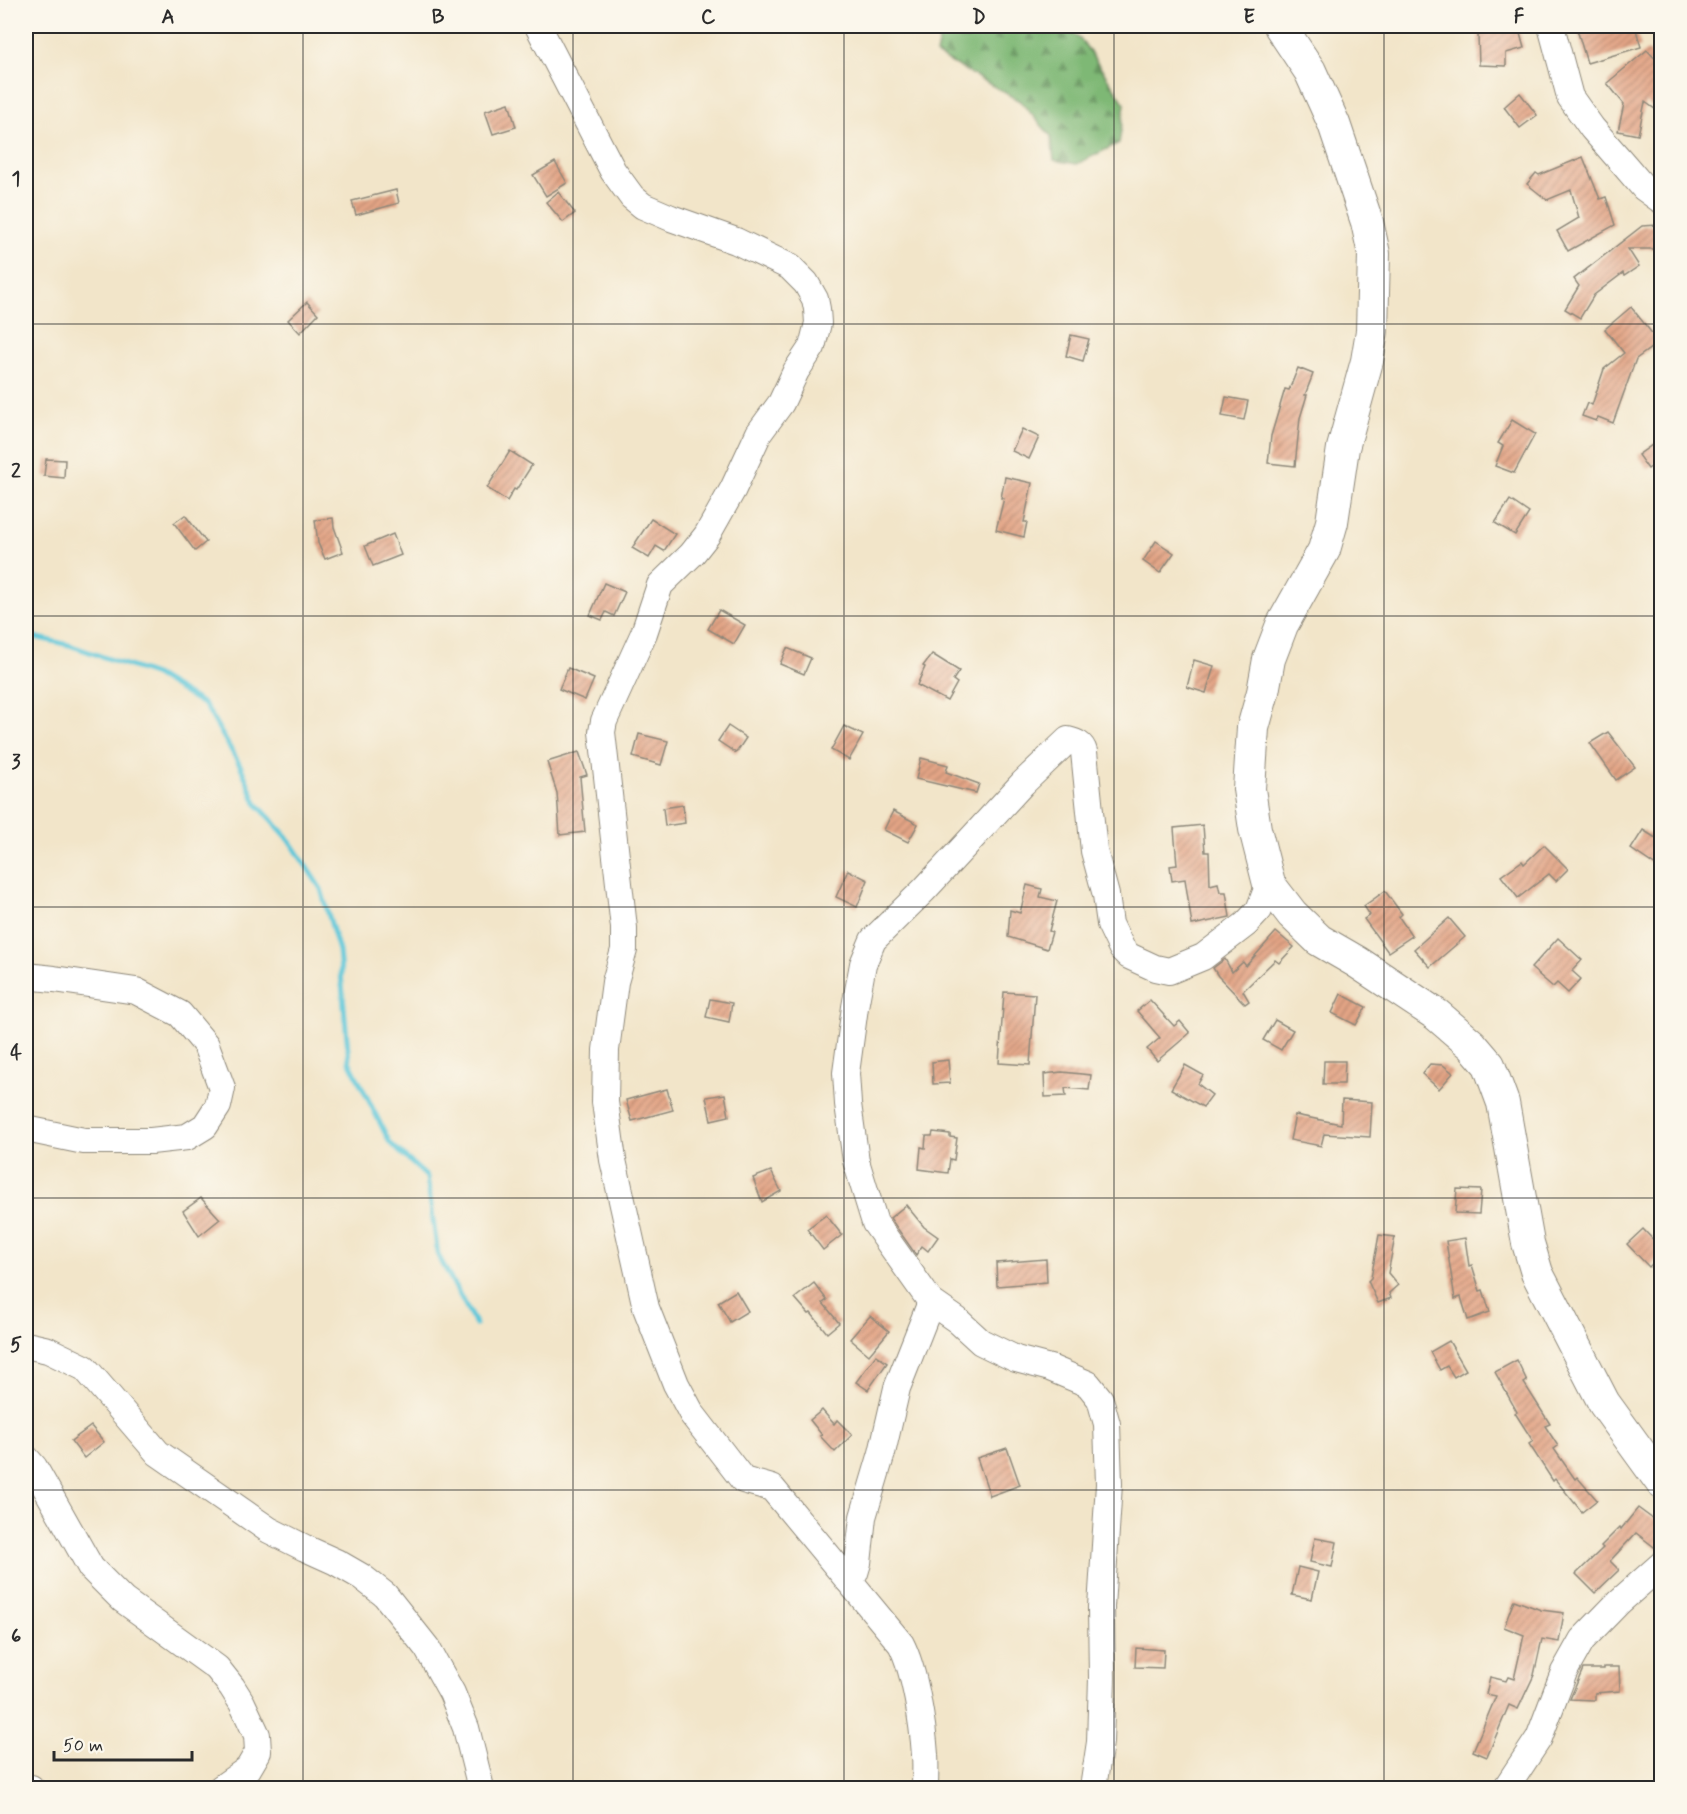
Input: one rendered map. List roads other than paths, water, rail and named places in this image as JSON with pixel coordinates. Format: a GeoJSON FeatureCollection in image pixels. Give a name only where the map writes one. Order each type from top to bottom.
{"type":"FeatureCollection","features":[{"type":"Feature","properties":{"kind":"main road"},"geometry":{"type":"LineString","coordinates":[[1280,26],[1310,70],[1334,124],[1367,222],[1374,254],[1372,332],[1367,361],[1343,448],[1332,522],[1324,550],[1278,633],[1269,659],[1253,728],[1249,789],[1255,829],[1269,884],[1292,914],[1319,940],[1357,962],[1437,1015],[1472,1045],[1489,1065],[1503,1103],[1528,1243],[1537,1273],[1604,1403],[1662,1483]]}},
{"type":"Feature","properties":{"kind":"street"},"geometry":{"type":"LineString","coordinates":[[538,26],[613,171],[632,197],[652,210],[736,240],[790,267],[806,283],[815,299],[818,323],[812,348],[796,371],[781,403],[759,433],[733,489],[707,536],[693,554],[660,585],[644,633],[604,721],[602,732],[624,928],[624,950],[615,982],[606,1050],[605,1102],[615,1172],[646,1308],[676,1384],[692,1414],[743,1480],[772,1488],[895,1635],[903,1648],[911,1675],[925,1755],[925,1788]]}},
{"type":"Feature","properties":{"kind":"street"},"geometry":{"type":"LineString","coordinates":[[1551,26],[1570,97],[1592,128],[1644,188],[1662,201]]}},
{"type":"Feature","properties":{"kind":"street"},"geometry":{"type":"LineString","coordinates":[[1094,1788],[1100,1742],[1101,1607],[1109,1484],[1107,1424],[1100,1399],[1088,1384],[1050,1368],[1016,1359],[981,1342],[957,1320],[931,1302],[875,1223],[855,1152],[846,1073],[862,964],[873,940],[924,890],[1023,783],[1068,741],[1083,747],[1094,851],[1104,885],[1110,924],[1122,949],[1129,956],[1155,968],[1169,971],[1203,957],[1246,924],[1259,910],[1269,884]]}},
{"type":"Feature","properties":{"kind":"street"},"geometry":{"type":"LineString","coordinates":[[26,976],[136,991],[180,1014],[206,1045],[222,1088],[218,1106],[205,1126],[187,1137],[151,1141],[84,1141],[26,1129]]}},
{"type":"Feature","properties":{"kind":"street"},"geometry":{"type":"LineString","coordinates":[[848,1580],[856,1570],[863,1517],[882,1454],[897,1388],[931,1302]]}},
{"type":"Feature","properties":{"kind":"street"},"geometry":{"type":"LineString","coordinates":[[26,1345],[48,1350],[85,1368],[158,1453],[269,1530],[336,1562],[362,1577],[385,1595],[427,1648],[452,1693],[466,1728],[481,1788]]}},
{"type":"Feature","properties":{"kind":"street"},"geometry":{"type":"LineString","coordinates":[[26,1458],[34,1467],[91,1568],[123,1599],[217,1668],[242,1703],[257,1735],[258,1752],[248,1769],[220,1788]]}},
{"type":"Feature","properties":{"kind":"street"},"geometry":{"type":"LineString","coordinates":[[1506,1788],[1539,1738],[1564,1672],[1582,1640],[1619,1602],[1662,1564]]}},
{"type":"Feature","properties":{"kind":"street"},"geometry":{"type":"LineString","coordinates":[[26,1787],[31,1788]]}},
{"type":"Feature","properties":{"kind":"waterway"},"geometry":{"type":"LineString","coordinates":[[26,635],[69,645],[155,675],[205,705],[241,767],[256,803],[287,837],[321,889],[339,951],[349,1061],[390,1143],[427,1177],[438,1255],[476,1325]]}}]}
